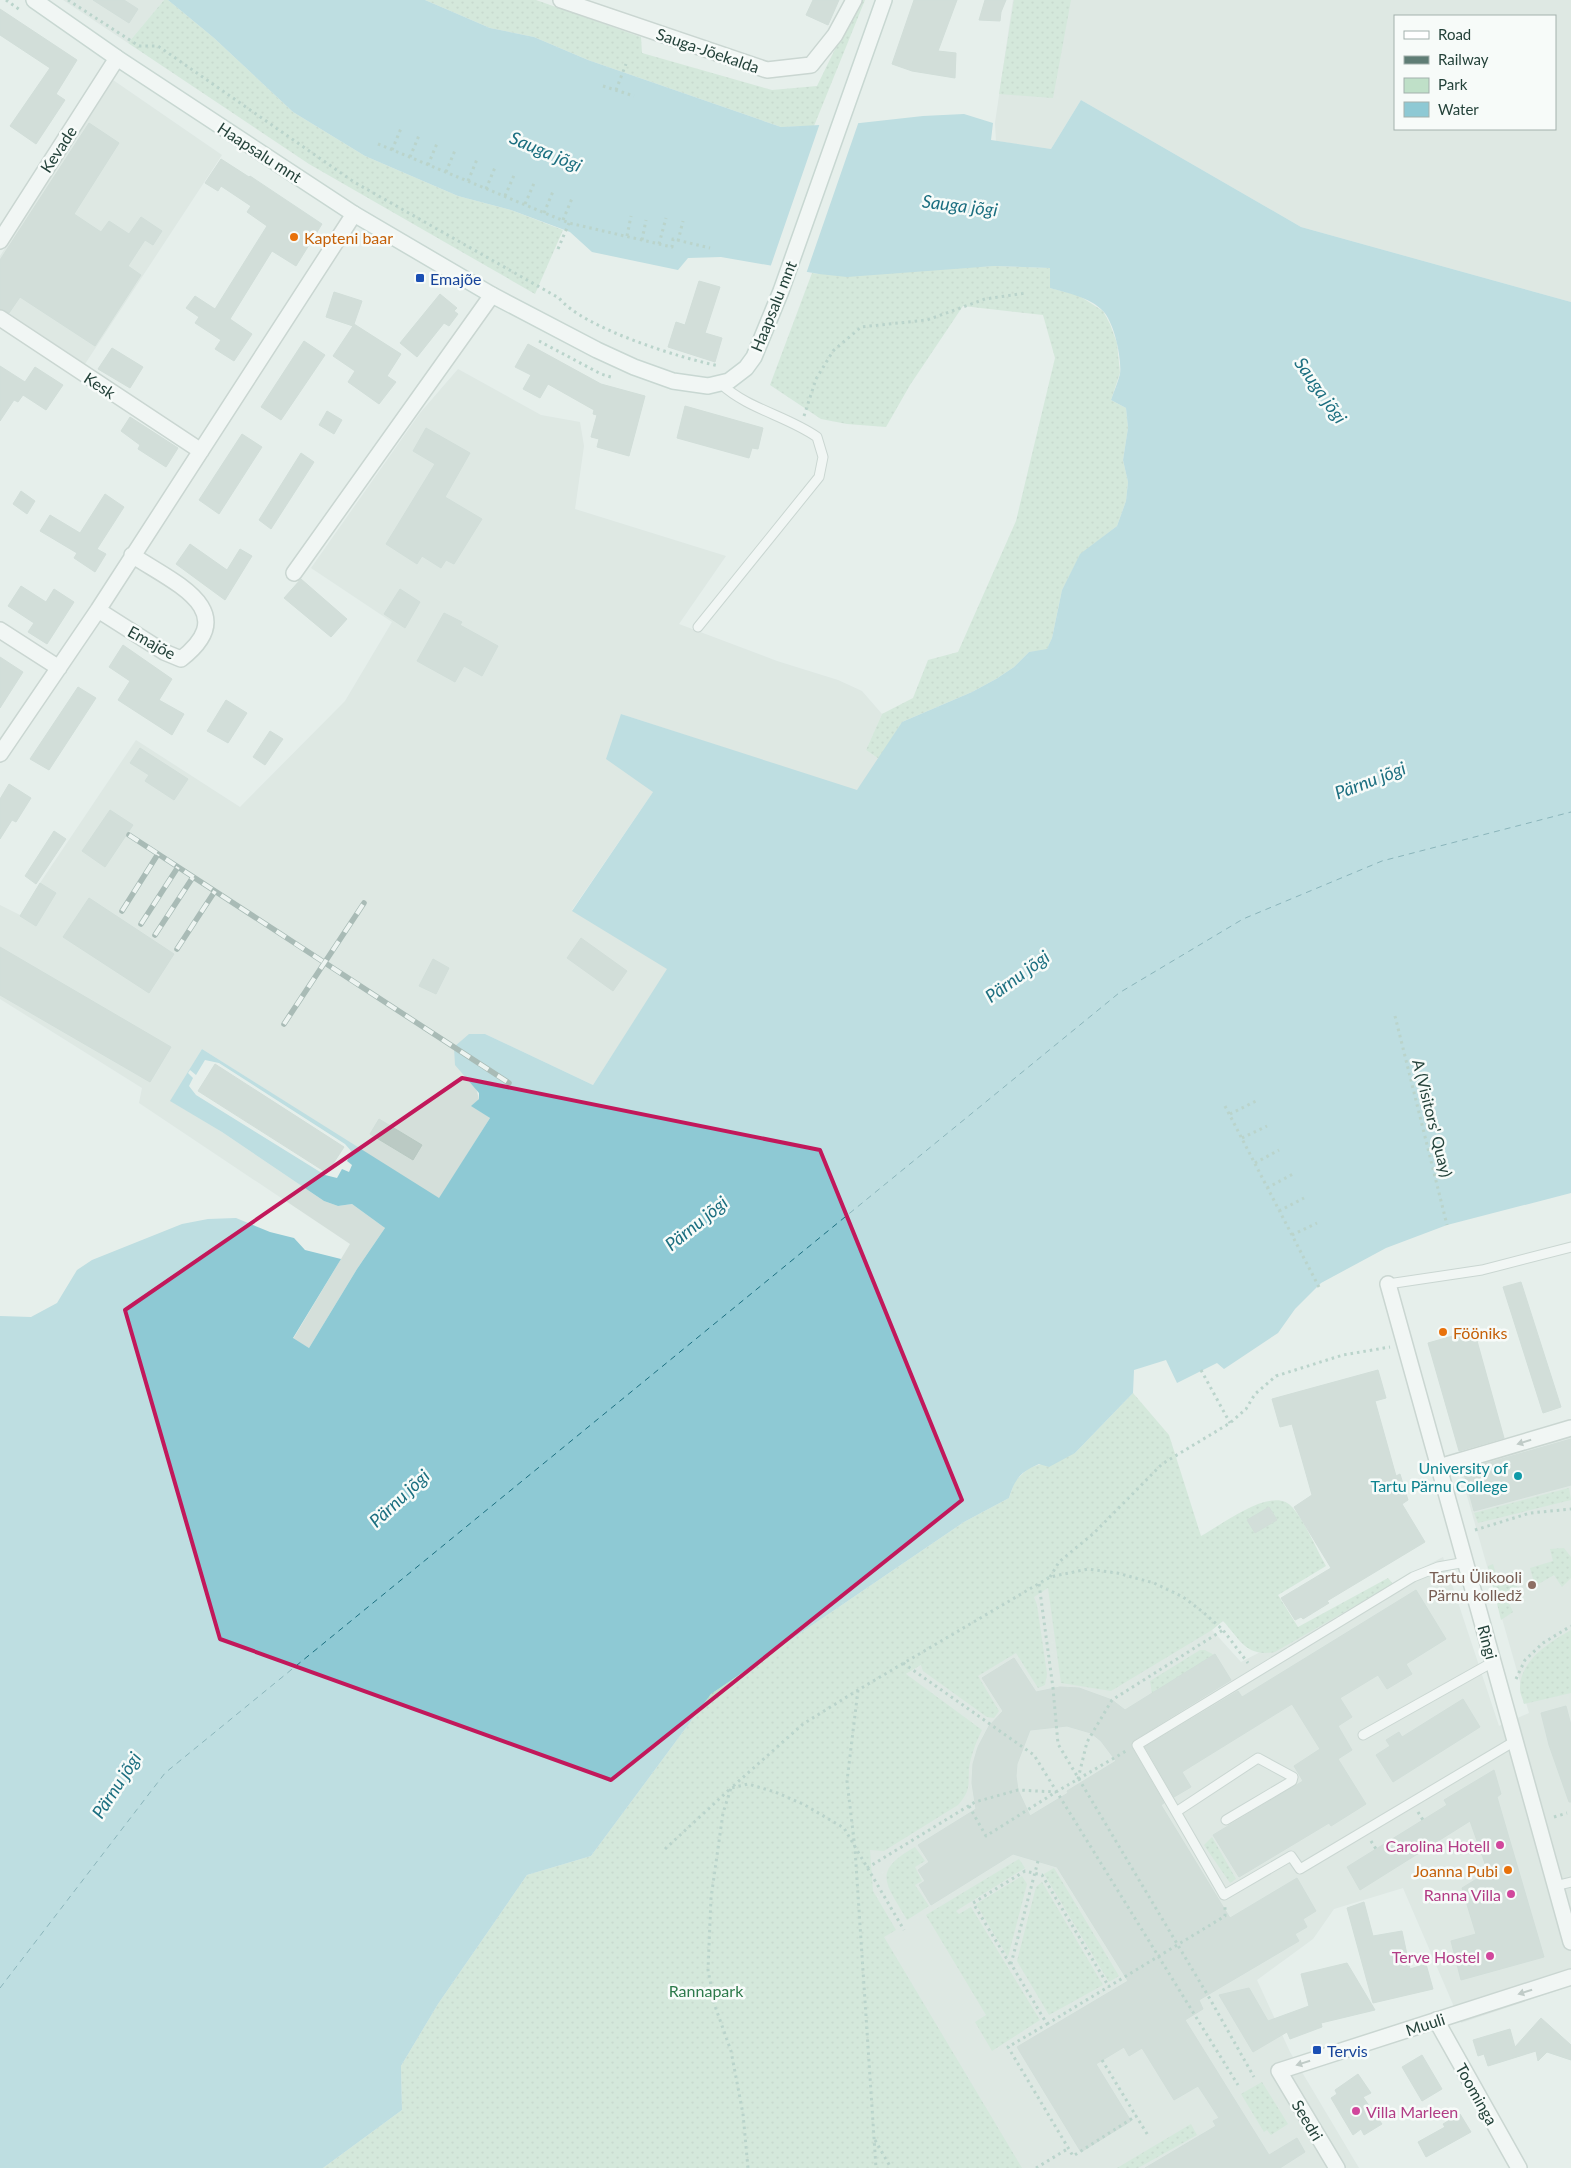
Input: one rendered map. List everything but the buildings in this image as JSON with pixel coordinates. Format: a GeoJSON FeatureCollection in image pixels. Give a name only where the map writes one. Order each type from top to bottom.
{"type":"FeatureCollection","features":[{"type":"Feature","properties":{"kind":"street","name":"Haapsalu mnt"},"geometry":{"type":"LineString","coordinates":[[34,0],[117,58],[354,214],[492,295],[597,350],[634,367],[687,384],[708,386],[729,381],[746,368],[754,357],[781,290],[884,0]]}},
{"type":"Feature","properties":{"kind":"street","name":"Sauga-Jõekalda"},"geometry":{"type":"LineString","coordinates":[[561,0],[767,70],[811,65],[835,35],[854,0]]}},
{"type":"Feature","properties":{"kind":"street","name":"Kevade"},"geometry":{"type":"LineString","coordinates":[[0,241],[117,58]]}},
{"type":"Feature","properties":{"kind":"street"},"geometry":{"type":"LineString","coordinates":[[0,754],[98,610],[354,214]]}},
{"type":"Feature","properties":{"kind":"street"},"geometry":{"type":"LineString","coordinates":[[294,573],[492,295]]}},
{"type":"Feature","properties":{"kind":"street","name":"Kesk"},"geometry":{"type":"LineString","coordinates":[[0,318],[201,451]]}},
{"type":"Feature","properties":{"kind":"street","name":"Emajõe"},"geometry":{"type":"LineString","coordinates":[[98,610],[164,652],[181,659],[196,648],[206,626],[206,614],[192,596],[132,556]]}},
{"type":"Feature","properties":{"kind":"street"},"geometry":{"type":"LineString","coordinates":[[0,630],[59,668]]}},
{"type":"Feature","properties":{"kind":"street","name":"Ringi"},"geometry":{"type":"LineString","coordinates":[[1388,1284],[1571,1942]]}},
{"type":"Feature","properties":{"kind":"street"},"geometry":{"type":"LineString","coordinates":[[1439,1467],[1571,1428]]}},
{"type":"Feature","properties":{"kind":"street","name":"Muuli"},"geometry":{"type":"LineString","coordinates":[[1279,2071],[1571,1977]]}},
{"type":"Feature","properties":{"kind":"street","name":"Toominga"},"geometry":{"type":"LineString","coordinates":[[1436,2020],[1519,2168]]}},
{"type":"Feature","properties":{"kind":"street","name":"Seedri"},"geometry":{"type":"LineString","coordinates":[[1279,2071],[1337,2168]]}},
{"type":"Feature","properties":{"kind":"lane"},"geometry":{"type":"LineString","coordinates":[[698,627],[820,477],[823,457],[818,437],[801,426],[734,396],[721,384]]}},
{"type":"Feature","properties":{"kind":"lane"},"geometry":{"type":"LineString","coordinates":[[1388,1284],[1482,1270],[1571,1247]]}},
{"type":"Feature","properties":{"kind":"lane"},"geometry":{"type":"LineString","coordinates":[[1466,1562],[1438,1567],[1413,1577],[1137,1745],[1224,1894],[1226,1894],[1291,1856],[1300,1869],[1515,1741]]}},
{"type":"Feature","properties":{"kind":"lane"},"geometry":{"type":"LineString","coordinates":[[1363,1735],[1493,1662]]}},
{"type":"Feature","properties":{"kind":"lane"},"geometry":{"type":"LineString","coordinates":[[1176,1812],[1258,1758],[1293,1777],[1292,1781],[1226,1820]]}},
{"type":"Feature","properties":{"kind":"lane"},"geometry":{"type":"LineString","coordinates":[[1555,1886],[1571,1882]]}},
{"type":"Feature","properties":{"kind":"path"},"geometry":{"type":"LineString","coordinates":[[68,0],[140,46],[158,46],[354,182],[559,298],[567,308],[590,322],[690,360],[721,366]]}},
{"type":"Feature","properties":{"kind":"path"},"geometry":{"type":"LineString","coordinates":[[616,90],[626,64]]}},
{"type":"Feature","properties":{"kind":"path"},"geometry":{"type":"LineString","coordinates":[[603,86],[634,96]]}},
{"type":"Feature","properties":{"kind":"path"},"geometry":{"type":"LineString","coordinates":[[392,150],[402,126]]}},
{"type":"Feature","properties":{"kind":"path"},"geometry":{"type":"LineString","coordinates":[[410,157],[420,133]]}},
{"type":"Feature","properties":{"kind":"path"},"geometry":{"type":"LineString","coordinates":[[428,165],[438,141]]}},
{"type":"Feature","properties":{"kind":"path"},"geometry":{"type":"LineString","coordinates":[[378,144],[570,223],[672,247],[673,240],[710,248]]}},
{"type":"Feature","properties":{"kind":"path"},"geometry":{"type":"LineString","coordinates":[[446,172],[456,148]]}},
{"type":"Feature","properties":{"kind":"path"},"geometry":{"type":"LineString","coordinates":[[468,181],[478,157]]}},
{"type":"Feature","properties":{"kind":"path"},"geometry":{"type":"LineString","coordinates":[[486,188],[496,164]]}},
{"type":"Feature","properties":{"kind":"path"},"geometry":{"type":"LineString","coordinates":[[505,196],[515,173]]}},
{"type":"Feature","properties":{"kind":"path"},"geometry":{"type":"LineString","coordinates":[[525,204],[535,181]]}},
{"type":"Feature","properties":{"kind":"path"},"geometry":{"type":"LineString","coordinates":[[544,212],[554,189]]}},
{"type":"Feature","properties":{"kind":"path"},"geometry":{"type":"LineString","coordinates":[[563,220],[573,196]]}},
{"type":"Feature","properties":{"kind":"path"},"geometry":{"type":"LineString","coordinates":[[626,236],[631,216]]}},
{"type":"Feature","properties":{"kind":"path"},"geometry":{"type":"LineString","coordinates":[[659,244],[666,218]]}},
{"type":"Feature","properties":{"kind":"path"},"geometry":{"type":"LineString","coordinates":[[642,240],[646,220]]}},
{"type":"Feature","properties":{"kind":"path"},"geometry":{"type":"LineString","coordinates":[[678,241],[683,221]]}},
{"type":"Feature","properties":{"kind":"path"},"geometry":{"type":"LineString","coordinates":[[558,249],[570,223]]}},
{"type":"Feature","properties":{"kind":"path"},"geometry":{"type":"LineString","coordinates":[[801,426],[816,379],[833,350],[861,327],[927,320],[985,299],[1026,294]]}},
{"type":"Feature","properties":{"kind":"path","name":"A (Visitors' Quay)"},"geometry":{"type":"LineString","coordinates":[[1395,1016],[1447,1225]]}},
{"type":"Feature","properties":{"kind":"path"},"geometry":{"type":"LineString","coordinates":[[1230,1114],[1256,1100]]}},
{"type":"Feature","properties":{"kind":"path"},"geometry":{"type":"LineString","coordinates":[[1226,1106],[1320,1289]]}},
{"type":"Feature","properties":{"kind":"path"},"geometry":{"type":"LineString","coordinates":[[1242,1138],[1267,1126]]}},
{"type":"Feature","properties":{"kind":"path"},"geometry":{"type":"LineString","coordinates":[[1255,1163],[1279,1150]]}},
{"type":"Feature","properties":{"kind":"path"},"geometry":{"type":"LineString","coordinates":[[1267,1188],[1292,1174]]}},
{"type":"Feature","properties":{"kind":"path"},"geometry":{"type":"LineString","coordinates":[[1279,1211],[1304,1198]]}},
{"type":"Feature","properties":{"kind":"path"},"geometry":{"type":"LineString","coordinates":[[1292,1235],[1317,1223]]}},
{"type":"Feature","properties":{"kind":"path"},"geometry":{"type":"LineString","coordinates":[[1050,1577],[1059,1562],[1094,1533],[1162,1464],[1230,1423],[1246,1409],[1255,1394],[1276,1376],[1343,1355],[1405,1344]]}},
{"type":"Feature","properties":{"kind":"path"},"geometry":{"type":"LineString","coordinates":[[1202,1370],[1230,1423]]}},
{"type":"Feature","properties":{"kind":"path"},"geometry":{"type":"LineString","coordinates":[[1474,1530],[1530,1513],[1571,1509]]}},
{"type":"Feature","properties":{"kind":"path"},"geometry":{"type":"LineString","coordinates":[[666,1849],[803,1724],[1050,1577],[1088,1570],[1154,1583],[1183,1598],[1204,1612],[1223,1630],[1256,1673]]}},
{"type":"Feature","properties":{"kind":"path"},"geometry":{"type":"LineString","coordinates":[[1039,1584],[1053,1688],[1058,1744],[1254,2077]]}},
{"type":"Feature","properties":{"kind":"path"},"geometry":{"type":"LineString","coordinates":[[1514,1682],[1525,1660],[1543,1643],[1571,1626]]}},
{"type":"Feature","properties":{"kind":"path"},"geometry":{"type":"LineString","coordinates":[[1078,1780],[1087,1742],[1112,1700],[1223,1630]]}},
{"type":"Feature","properties":{"kind":"path"},"geometry":{"type":"LineString","coordinates":[[903,1664],[1034,1755],[1238,2085]]}},
{"type":"Feature","properties":{"kind":"path"},"geometry":{"type":"LineString","coordinates":[[858,1690],[847,1781],[855,1849],[876,2168]]}},
{"type":"Feature","properties":{"kind":"path"},"geometry":{"type":"LineString","coordinates":[[969,1806],[986,1836],[1056,1792],[1137,1745]]}},
{"type":"Feature","properties":{"kind":"path"},"geometry":{"type":"LineString","coordinates":[[731,1788],[748,1784],[803,1804],[844,1828],[904,1930]]}},
{"type":"Feature","properties":{"kind":"path"},"geometry":{"type":"LineString","coordinates":[[731,1788],[723,1813],[711,1898],[708,1970],[715,2006],[730,2051],[744,2114],[748,2168]]}},
{"type":"Feature","properties":{"kind":"path"},"geometry":{"type":"LineString","coordinates":[[867,1868],[975,1802],[1018,1790],[1056,1792]]}},
{"type":"Feature","properties":{"kind":"path"},"geometry":{"type":"LineString","coordinates":[[1554,1817],[1566,1813]]}},
{"type":"Feature","properties":{"kind":"path"},"geometry":{"type":"LineString","coordinates":[[1010,1964],[1038,1861]]}},
{"type":"Feature","properties":{"kind":"path"},"geometry":{"type":"LineString","coordinates":[[1047,2024],[973,1904],[1025,1871],[1042,1875],[1108,1987]]}},
{"type":"Feature","properties":{"kind":"path"},"geometry":{"type":"LineString","coordinates":[[1136,2116],[1073,2156],[1008,2048],[1225,1916],[1226,1894]]}},
{"type":"Feature","properties":{"kind":"path"},"geometry":{"type":"LineString","coordinates":[[1102,2060],[1149,2137]]}},
{"type":"Feature","properties":{"kind":"path"},"geometry":{"type":"LineString","coordinates":[[874,2138],[891,2168]]}},
{"type":"Feature","properties":{"kind":"path"},"geometry":{"type":"LineString","coordinates":[[1036,2168],[1068,2148]]}},
{"type":"Feature","properties":{"kind":"highlighted area"},"geometry":{"type":"Polygon","coordinates":[[[462,1078],[820,1150],[962,1500],[611,1780],[220,1639],[125,1310],[462,1078]]]}},
{"type":"Feature","properties":{"kind":"shaded area"},"geometry":{"type":"Polygon","coordinates":[[[63,0],[164,0],[128,43],[63,0]]]}},
{"type":"Feature","properties":{"kind":"shaded area"},"geometry":{"type":"Polygon","coordinates":[[[1013,0],[1571,0],[1571,302],[1301,227],[1081,100],[1051,149],[996,141],[995,123],[1013,0]]]}},
{"type":"Feature","properties":{"kind":"shaded area"},"geometry":{"type":"Polygon","coordinates":[[[113,80],[222,155],[85,364],[0,307],[0,256],[113,80]]]}},
{"type":"Feature","properties":{"kind":"shaded area"},"geometry":{"type":"Polygon","coordinates":[[[458,369],[541,415],[580,422],[584,446],[575,509],[726,556],[679,624],[777,661],[838,680],[862,691],[882,714],[866,750],[879,759],[857,791],[621,714],[653,792],[572,910],[668,969],[593,1085],[485,1034],[469,1034],[479,1099],[472,1106],[490,1118],[439,1199],[202,1049],[171,1101],[222,1132],[324,1201],[338,1206],[352,1204],[385,1228],[357,1269],[309,1348],[293,1339],[350,1244],[139,1103],[142,1088],[0,999],[0,905],[20,915],[136,740],[240,807],[345,701],[392,622],[311,568],[420,413],[458,369]]]}},
{"type":"Feature","properties":{"kind":"shaded area"},"geometry":{"type":"Polygon","coordinates":[[[1571,1436],[1571,1986],[1461,2023],[1403,1888],[1334,1909],[1313,1939],[1257,1980],[1290,2052],[1359,2168],[937,2168],[876,1940],[861,1738],[880,1690],[1056,1583],[1172,1602],[1212,1630],[1241,1662],[1443,1557],[1499,1726],[1529,1713],[1459,1468],[1571,1436]]]}},
{"type":"Feature","properties":{"kind":"green space"},"geometry":{"type":"Polygon","coordinates":[[[164,0],[168,0],[214,38],[293,112],[365,156],[458,196],[511,210],[563,230],[535,294],[309,164],[128,43],[164,0]]]}},
{"type":"Feature","properties":{"kind":"green space"},"geometry":{"type":"Polygon","coordinates":[[[425,0],[536,0],[641,37],[642,53],[772,90],[817,86],[859,0],[865,0],[814,126],[781,127],[588,60],[534,37],[490,28],[425,0]]]}},
{"type":"Feature","properties":{"kind":"green space"},"geometry":{"type":"Polygon","coordinates":[[[1014,0],[1071,0],[1053,98],[999,94],[1014,0]]]}},
{"type":"Feature","properties":{"kind":"green space"},"geometry":{"type":"Polygon","coordinates":[[[994,266],[1050,268],[1050,288],[1078,295],[1103,311],[1117,343],[1120,373],[1111,400],[1126,408],[1128,428],[1123,460],[1128,482],[1126,501],[1117,526],[1080,555],[1062,590],[1052,638],[1047,650],[1029,652],[1014,667],[996,679],[972,692],[902,722],[879,759],[866,750],[882,714],[913,698],[928,660],[958,652],[1016,521],[1055,358],[1043,315],[963,306],[910,385],[886,427],[847,424],[821,419],[770,385],[812,273],[994,266]]]}},
{"type":"Feature","properties":{"kind":"green space","name":"Rannapark"},"geometry":{"type":"Polygon","coordinates":[[[1133,1393],[1169,1435],[1201,1536],[1248,1508],[1274,1500],[1284,1502],[1293,1508],[1298,1515],[1326,1566],[1278,1595],[1298,1627],[1388,1578],[1393,1584],[1275,1652],[1265,1653],[1250,1649],[1239,1640],[1223,1621],[1212,1630],[1111,1691],[1061,1683],[1048,1588],[1034,1597],[1037,1605],[1047,1674],[1045,1685],[1038,1688],[1016,1653],[978,1676],[999,1711],[994,1718],[987,1717],[923,1671],[921,1665],[906,1674],[982,1730],[971,1758],[967,1791],[958,1805],[884,1851],[870,1850],[873,1891],[896,1930],[884,1937],[1022,2168],[323,2168],[402,2110],[401,2066],[438,2004],[527,1875],[591,1856],[711,1694],[964,1522],[1009,1498],[1015,1481],[1029,1468],[1075,1453],[1133,1393]]]}},
{"type":"Feature","properties":{"kind":"green space"},"geometry":{"type":"Polygon","coordinates":[[[1569,1488],[1571,1500],[1478,1523],[1474,1513],[1569,1488]]]}},
{"type":"Feature","properties":{"kind":"green space"},"geometry":{"type":"Polygon","coordinates":[[[1564,1548],[1571,1557],[1571,1578],[1562,1587],[1554,1575],[1535,1586],[1530,1568],[1553,1561],[1550,1549],[1564,1548]]]}},
{"type":"Feature","properties":{"kind":"green space"},"geometry":{"type":"Polygon","coordinates":[[[1493,1564],[1497,1577],[1513,1572],[1519,1594],[1508,1601],[1513,1612],[1501,1620],[1488,1566],[1493,1564]]]}},
{"type":"Feature","properties":{"kind":"green space"},"geometry":{"type":"Polygon","coordinates":[[[1571,1630],[1571,1693],[1524,1704],[1520,1693],[1521,1679],[1530,1661],[1554,1640],[1571,1630]]]}},
{"type":"Feature","properties":{"kind":"green space"},"geometry":{"type":"Polygon","coordinates":[[[1200,1650],[1205,1650],[1214,1655],[1152,1694],[1150,1681],[1200,1650]]]}},
{"type":"Feature","properties":{"kind":"green space"},"geometry":{"type":"Polygon","coordinates":[[[1212,1837],[1236,1879],[1230,1883],[1204,1845],[1212,1837]]]}},
{"type":"Feature","properties":{"kind":"green space"},"geometry":{"type":"Polygon","coordinates":[[[915,1847],[925,1861],[915,1867],[922,1881],[915,1885],[929,1906],[907,1920],[893,1896],[887,1879],[888,1871],[892,1864],[915,1847]]]}},
{"type":"Feature","properties":{"kind":"green space"},"geometry":{"type":"Polygon","coordinates":[[[1019,1859],[1025,1868],[956,1911],[959,1914],[971,1907],[1040,2020],[992,2051],[975,2022],[986,2015],[926,1915],[1019,1859]]]}},
{"type":"Feature","properties":{"kind":"green space"},"geometry":{"type":"Polygon","coordinates":[[[1054,1868],[1119,1976],[1109,1982],[1044,1874],[1054,1868]]]}},
{"type":"Feature","properties":{"kind":"green space"},"geometry":{"type":"Polygon","coordinates":[[[1022,1876],[1027,1884],[1008,1957],[976,1904],[1022,1876]]]}},
{"type":"Feature","properties":{"kind":"green space"},"geometry":{"type":"Polygon","coordinates":[[[1042,1882],[1103,1985],[1049,2015],[1017,1961],[1036,1887],[1042,1882]]]}},
{"type":"Feature","properties":{"kind":"green space"},"geometry":{"type":"Polygon","coordinates":[[[1262,2082],[1288,2124],[1271,2135],[1267,2130],[1264,2132],[1241,2094],[1262,2082]]]}},
{"type":"Feature","properties":{"kind":"green space"},"geometry":{"type":"Polygon","coordinates":[[[1191,2124],[1197,2135],[1138,2168],[1117,2168],[1191,2124]]]}},
{"type":"Feature","properties":{"kind":"water"},"geometry":{"type":"Polygon","coordinates":[[[168,0],[425,0],[490,28],[534,37],[588,60],[781,127],[860,123],[923,116],[964,114],[993,123],[991,140],[1051,149],[1081,100],[1301,227],[1571,302],[1571,1193],[1447,1225],[1386,1248],[1321,1283],[1295,1309],[1278,1333],[1224,1369],[1217,1363],[1177,1383],[1166,1360],[1134,1370],[1133,1393],[1075,1453],[1049,1467],[1039,1464],[1027,1470],[1016,1481],[1009,1498],[964,1522],[711,1694],[591,1856],[527,1875],[438,2004],[401,2066],[402,2110],[323,2168],[0,2168],[0,1316],[31,1317],[57,1303],[77,1270],[92,1260],[182,1224],[208,1219],[236,1218],[270,1232],[294,1238],[305,1250],[341,1259],[293,1338],[309,1348],[357,1269],[385,1228],[352,1204],[338,1206],[324,1201],[222,1132],[170,1101],[202,1049],[439,1198],[490,1118],[471,1106],[479,1099],[479,1093],[455,1065],[454,1047],[469,1034],[485,1034],[593,1085],[667,969],[572,911],[653,792],[606,759],[621,714],[857,790],[902,722],[972,692],[996,679],[1014,667],[1029,652],[1047,649],[1052,638],[1062,590],[1080,554],[1117,526],[1126,501],[1128,482],[1123,460],[1128,428],[1126,408],[1111,400],[1120,374],[1120,367],[1111,323],[1103,311],[1092,302],[1050,288],[1050,268],[994,266],[847,277],[721,257],[688,258],[678,270],[592,252],[570,232],[511,210],[458,196],[365,156],[293,112],[214,38],[168,0]]]}},
{"type":"Feature","properties":{"kind":"pier"},"geometry":{"type":"Polygon","coordinates":[[[859,121],[806,274],[770,268],[820,123],[859,121]]]}},
{"type":"Feature","properties":{"kind":"pier"},"geometry":{"type":"Polygon","coordinates":[[[205,1060],[219,1063],[345,1144],[352,1152],[347,1161],[352,1165],[349,1172],[342,1169],[337,1178],[325,1175],[196,1095],[189,1086],[193,1078],[188,1073],[190,1070],[196,1075],[205,1060]]]}},
{"type":"Feature","properties":{"kind":"ferry route"},"geometry":{"type":"LineString","coordinates":[[0,1988],[165,1773],[1119,993],[1243,919],[1382,861],[1571,812]]}},
{"type":"Feature","properties":{"kind":"railway"},"geometry":{"type":"LineString","coordinates":[[129,835],[509,1083]]}},
{"type":"Feature","properties":{"kind":"railway"},"geometry":{"type":"LineString","coordinates":[[122,911],[158,854]]}},
{"type":"Feature","properties":{"kind":"railway"},"geometry":{"type":"LineString","coordinates":[[141,924],[178,867]]}},
{"type":"Feature","properties":{"kind":"railway"},"geometry":{"type":"LineString","coordinates":[[155,935],[193,877]]}},
{"type":"Feature","properties":{"kind":"railway"},"geometry":{"type":"LineString","coordinates":[[177,949],[215,891]]}},
{"type":"Feature","properties":{"kind":"railway"},"geometry":{"type":"LineString","coordinates":[[284,1024],[364,903]]}},
{"type":"Feature","properties":{"kind":"place","name":"Kapteni baar"},"geometry":{"type":"Point","coordinates":[294,237]}},
{"type":"Feature","properties":{"kind":"place","name":"Emajõe"},"geometry":{"type":"Point","coordinates":[420,278]}},
{"type":"Feature","properties":{"kind":"place","name":"Fööniks"},"geometry":{"type":"Point","coordinates":[1443,1332]}},
{"type":"Feature","properties":{"kind":"place","name":"University of Tartu Pärnu College"},"geometry":{"type":"Point","coordinates":[1518,1476]}},
{"type":"Feature","properties":{"kind":"place","name":"Tartu Ülikooli Pärnu kolledž"},"geometry":{"type":"Point","coordinates":[1532,1585]}},
{"type":"Feature","properties":{"kind":"place","name":"Carolina Hotell"},"geometry":{"type":"Point","coordinates":[1500,1845]}},
{"type":"Feature","properties":{"kind":"place","name":"Joanna Pubi"},"geometry":{"type":"Point","coordinates":[1508,1870]}},
{"type":"Feature","properties":{"kind":"place","name":"Ranna Villa"},"geometry":{"type":"Point","coordinates":[1511,1894]}},
{"type":"Feature","properties":{"kind":"place","name":"Terve Hostel"},"geometry":{"type":"Point","coordinates":[1490,1956]}},
{"type":"Feature","properties":{"kind":"place","name":"Tervis"},"geometry":{"type":"Point","coordinates":[1317,2050]}},
{"type":"Feature","properties":{"kind":"place","name":"Villa Marleen"},"geometry":{"type":"Point","coordinates":[1356,2111]}},
{"type":"Feature","properties":{"kind":"water label","name":"Sauga jõgi"},"geometry":{"type":"Point","coordinates":[546,151]}},
{"type":"Feature","properties":{"kind":"water label","name":"Sauga jõgi"},"geometry":{"type":"Point","coordinates":[960,205]}},
{"type":"Feature","properties":{"kind":"water label","name":"Sauga jõgi"},"geometry":{"type":"Point","coordinates":[1321,390]}},
{"type":"Feature","properties":{"kind":"water label","name":"Pärnu jõgi"},"geometry":{"type":"Point","coordinates":[1370,780]}},
{"type":"Feature","properties":{"kind":"water label","name":"Pärnu jõgi"},"geometry":{"type":"Point","coordinates":[1017,976]}},
{"type":"Feature","properties":{"kind":"water label","name":"Pärnu jõgi"},"geometry":{"type":"Point","coordinates":[696,1223]}},
{"type":"Feature","properties":{"kind":"water label","name":"Pärnu jõgi"},"geometry":{"type":"Point","coordinates":[399,1498]}},
{"type":"Feature","properties":{"kind":"water label","name":"Pärnu jõgi"},"geometry":{"type":"Point","coordinates":[116,1785]}}]}
